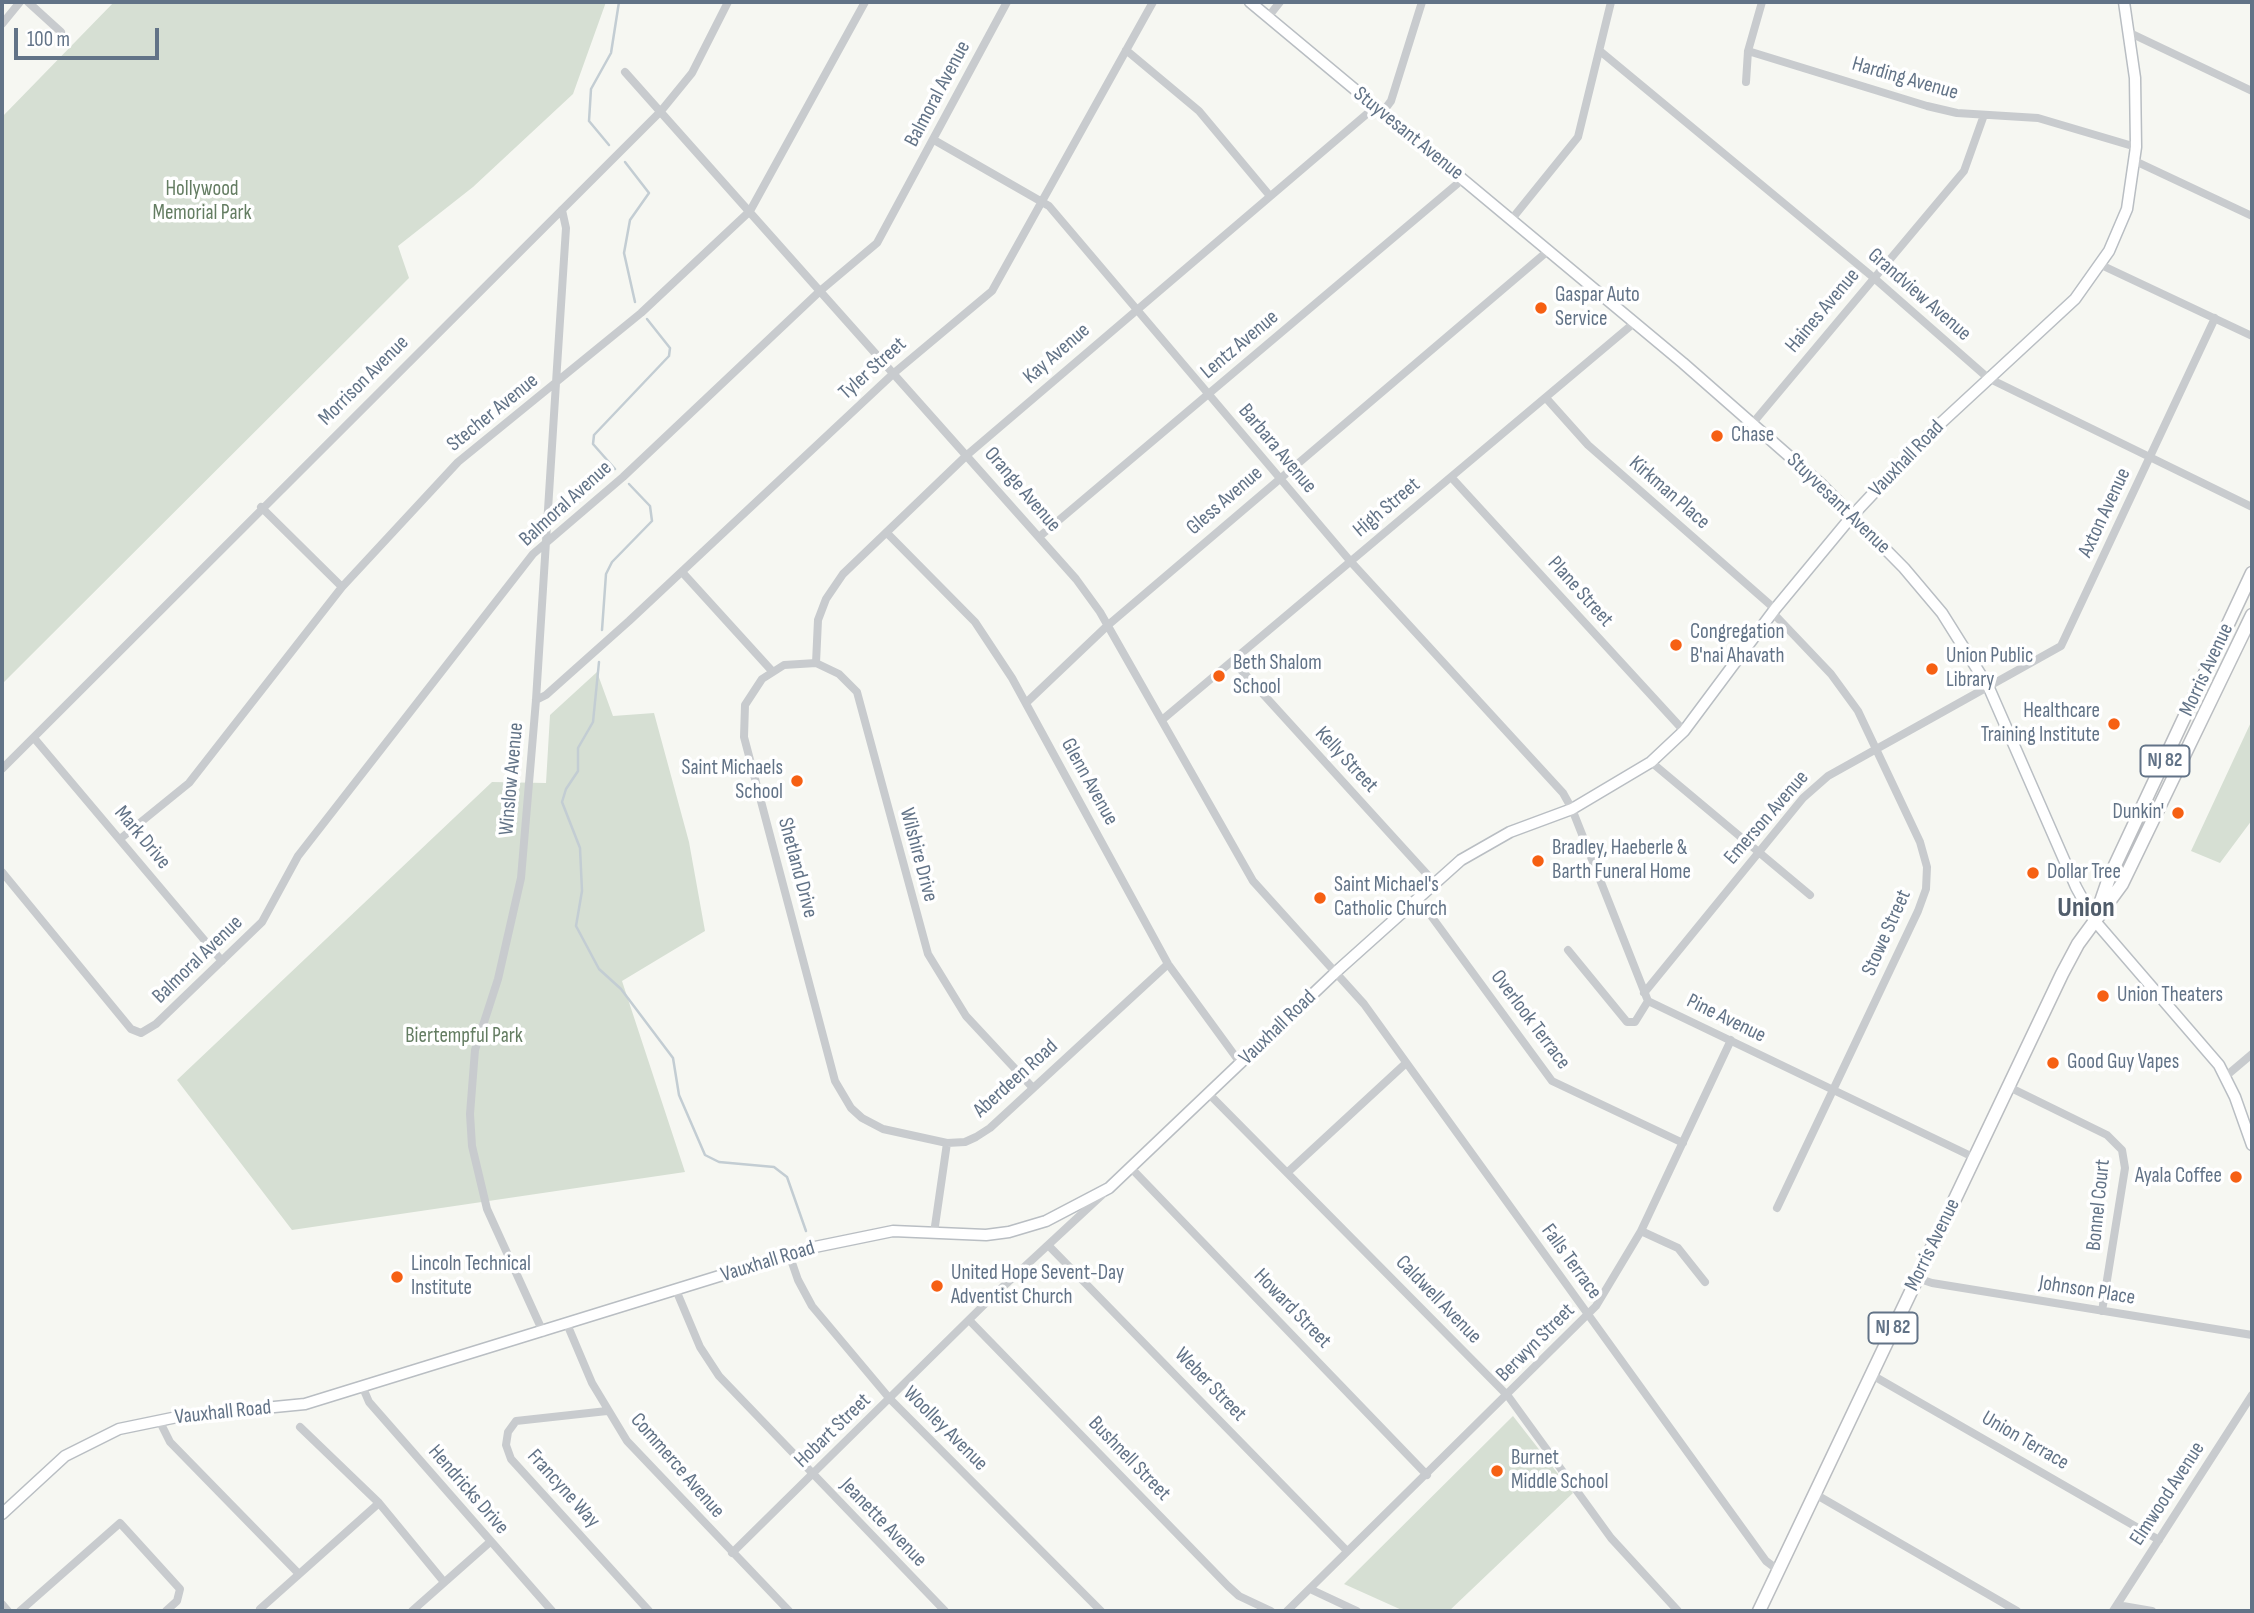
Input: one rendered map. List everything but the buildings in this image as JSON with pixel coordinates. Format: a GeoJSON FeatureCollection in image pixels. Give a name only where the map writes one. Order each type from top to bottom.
{"type":"FeatureCollection","features":[{"type":"Feature","properties":{"kind":"main road","name":"Morris Avenue"},"geometry":{"type":"LineString","coordinates":[[2094,920],[2109,878],[2252,573]]}},
{"type":"Feature","properties":{"kind":"main road","name":"Morris Avenue"},"geometry":{"type":"LineString","coordinates":[[1759,1611],[2069,959],[2122,884],[2252,615]]}},
{"type":"Feature","properties":{"kind":"street"},"geometry":{"type":"LineString","coordinates":[[2,24],[20,2]]}},
{"type":"Feature","properties":{"kind":"street"},"geometry":{"type":"LineString","coordinates":[[28,2],[61,32]]}},
{"type":"Feature","properties":{"kind":"street","name":"Morrison Avenue"},"geometry":{"type":"LineString","coordinates":[[2,769],[261,507],[661,111],[692,73],[728,2]]}},
{"type":"Feature","properties":{"kind":"street","name":"Stecher Avenue"},"geometry":{"type":"LineString","coordinates":[[120,839],[189,783],[342,587],[458,462],[556,385],[640,313],[750,211],[865,2]]}},
{"type":"Feature","properties":{"kind":"street","name":"Balmoral Avenue"},"geometry":{"type":"LineString","coordinates":[[2,872],[131,1028],[141,1033],[156,1024],[262,922],[298,856],[533,554],[622,477],[820,291],[877,243],[1007,2]]}},
{"type":"Feature","properties":{"kind":"street","name":"Tyler Street"},"geometry":{"type":"LineString","coordinates":[[537,700],[546,695],[682,572],[894,373],[992,290],[1153,2]]}},
{"type":"Feature","properties":{"kind":"street","name":"Stuyvesant Avenue"},"geometry":{"type":"LineString","coordinates":[[1250,2],[1549,250],[1752,424],[1822,485],[1904,568],[1942,613],[1989,688],[2076,887],[2094,920],[2114,947],[2205,1048],[2226,1076],[2252,1145]]}},
{"type":"Feature","properties":{"kind":"street"},"geometry":{"type":"LineString","coordinates":[[1268,17],[1280,2]]}},
{"type":"Feature","properties":{"kind":"street"},"geometry":{"type":"LineString","coordinates":[[1378,110],[1391,101],[1422,2]]}},
{"type":"Feature","properties":{"kind":"street"},"geometry":{"type":"LineString","coordinates":[[1511,220],[1577,137],[1611,2]]}},
{"type":"Feature","properties":{"kind":"street"},"geometry":{"type":"LineString","coordinates":[[1746,82],[1748,51],[1762,2]]}},
{"type":"Feature","properties":{"kind":"street","name":"Vauxhall Road"},"geometry":{"type":"LineString","coordinates":[[2,1514],[46,1472],[82,1446],[119,1429],[159,1420],[305,1404],[789,1254],[893,1231],[986,1235],[1009,1232],[1046,1221],[1109,1188],[1337,971],[1461,860],[1495,840],[1573,808],[1651,762],[1684,731],[1774,611],[1852,516],[1928,435],[2075,299],[2109,251],[2127,209],[2135,162],[2135,78],[2124,2]]}},
{"type":"Feature","properties":{"kind":"street"},"geometry":{"type":"LineString","coordinates":[[2129,32],[2252,92]]}},
{"type":"Feature","properties":{"kind":"street"},"geometry":{"type":"LineString","coordinates":[[1126,50],[1199,111],[1270,196]]}},
{"type":"Feature","properties":{"kind":"street","name":"Grandview Avenue"},"geometry":{"type":"LineString","coordinates":[[1600,51],[1874,278],[1990,379],[2252,508]]}},
{"type":"Feature","properties":{"kind":"street","name":"Harding Avenue"},"geometry":{"type":"LineString","coordinates":[[1748,51],[1927,106],[1957,113],[2060,123],[2136,147]]}},
{"type":"Feature","properties":{"kind":"street","name":"Orange Avenue"},"geometry":{"type":"LineString","coordinates":[[625,72],[1076,579],[1107,626],[1253,881],[1337,971]]}},
{"type":"Feature","properties":{"kind":"street","name":"Kay Avenue"},"geometry":{"type":"LineString","coordinates":[[816,663],[816,631],[826,599],[843,575],[967,455],[1270,196],[1378,110]]}},
{"type":"Feature","properties":{"kind":"street","name":"Haines Avenue"},"geometry":{"type":"LineString","coordinates":[[1752,424],[1964,171],[1984,114]]}},
{"type":"Feature","properties":{"kind":"street","name":"Barbara Avenue"},"geometry":{"type":"LineString","coordinates":[[934,140],[1042,200],[1351,562],[1563,793],[1573,808]]}},
{"type":"Feature","properties":{"kind":"street"},"geometry":{"type":"LineString","coordinates":[[2135,162],[2252,216]]}},
{"type":"Feature","properties":{"kind":"street","name":"Lentz Avenue"},"geometry":{"type":"LineString","coordinates":[[1039,537],[1463,179]]}},
{"type":"Feature","properties":{"kind":"street","name":"Winslow Avenue"},"geometry":{"type":"LineString","coordinates":[[543,1332],[487,1209],[472,1146],[470,1114],[475,1050],[498,979],[521,877],[537,700],[566,228],[562,210]]}},
{"type":"Feature","properties":{"kind":"street","name":"Gless Avenue"},"geometry":{"type":"LineString","coordinates":[[1026,703],[1107,626],[1549,250]]}},
{"type":"Feature","properties":{"kind":"street"},"geometry":{"type":"LineString","coordinates":[[2099,264],[2252,336]]}},
{"type":"Feature","properties":{"kind":"street","name":"Axton Avenue"},"geometry":{"type":"LineString","coordinates":[[1989,688],[2061,646],[2215,318]]}},
{"type":"Feature","properties":{"kind":"street","name":"High Street"},"geometry":{"type":"LineString","coordinates":[[1162,720],[1634,323]]}},
{"type":"Feature","properties":{"kind":"street","name":"Kirkman Place"},"geometry":{"type":"LineString","coordinates":[[1546,398],[1588,445],[1774,611]]}},
{"type":"Feature","properties":{"kind":"street","name":"Plane Street"},"geometry":{"type":"LineString","coordinates":[[1451,477],[1684,731]]}},
{"type":"Feature","properties":{"kind":"street"},"geometry":{"type":"LineString","coordinates":[[261,507],[342,587]]}},
{"type":"Feature","properties":{"kind":"street","name":"Glenn Avenue"},"geometry":{"type":"LineString","coordinates":[[887,533],[975,622],[1026,703],[1168,964],[1241,1064]]}},
{"type":"Feature","properties":{"kind":"street"},"geometry":{"type":"LineString","coordinates":[[682,572],[772,671],[797,663],[816,663]]}},
{"type":"Feature","properties":{"kind":"street"},"geometry":{"type":"LineString","coordinates":[[2238,603],[2252,609]]}},
{"type":"Feature","properties":{"kind":"street","name":"Stowe Street"},"geometry":{"type":"LineString","coordinates":[[1774,611],[1831,674],[1858,711],[1920,842],[1927,867],[1926,889],[1777,1208]]}},
{"type":"Feature","properties":{"kind":"street","name":"Kelly Street"},"geometry":{"type":"LineString","coordinates":[[1233,661],[1434,882]]}},
{"type":"Feature","properties":{"kind":"street","name":"Wilshire Drive"},"geometry":{"type":"LineString","coordinates":[[816,663],[839,674],[859,696],[919,930],[939,977],[966,1016],[1033,1088]]}},
{"type":"Feature","properties":{"kind":"street","name":"Shetland Drive"},"geometry":{"type":"LineString","coordinates":[[772,671],[750,694],[743,718],[744,737],[835,1081],[851,1108],[869,1122],[947,1143]]}},
{"type":"Feature","properties":{"kind":"street","name":"Emerson Avenue"},"geometry":{"type":"LineString","coordinates":[[1568,950],[1627,1022],[1635,1022],[1646,997],[1759,853],[1819,783],[1877,747],[1989,688]]}},
{"type":"Feature","properties":{"kind":"street","name":"Mark Drive"},"geometry":{"type":"LineString","coordinates":[[34,737],[222,961]]}},
{"type":"Feature","properties":{"kind":"street"},"geometry":{"type":"LineString","coordinates":[[1651,762],[1810,895]]}},
{"type":"Feature","properties":{"kind":"street"},"geometry":{"type":"LineString","coordinates":[[1573,808],[1646,997]]}},
{"type":"Feature","properties":{"kind":"street","name":"Overlook Terrace"},"geometry":{"type":"LineString","coordinates":[[1418,898],[1552,1082],[1684,1143]]}},
{"type":"Feature","properties":{"kind":"street","name":"Aberdeen Road"},"geometry":{"type":"LineString","coordinates":[[947,1143],[965,1142],[989,1128],[1168,964]]}},
{"type":"Feature","properties":{"kind":"street","name":"Falls Terrace"},"geometry":{"type":"LineString","coordinates":[[1337,971],[1364,1004],[1766,1561],[1778,1570]]}},
{"type":"Feature","properties":{"kind":"street","name":"Pine Avenue"},"geometry":{"type":"LineString","coordinates":[[1646,997],[1975,1158]]}},
{"type":"Feature","properties":{"kind":"street","name":"Berwyn Street"},"geometry":{"type":"LineString","coordinates":[[1287,1611],[1588,1316],[1617,1276],[1642,1231],[1731,1040]]}},
{"type":"Feature","properties":{"kind":"street"},"geometry":{"type":"LineString","coordinates":[[2226,1076],[2252,1054]]}},
{"type":"Feature","properties":{"kind":"street"},"geometry":{"type":"LineString","coordinates":[[1288,1172],[1405,1064]]}},
{"type":"Feature","properties":{"kind":"street","name":"Bonnel Court"},"geometry":{"type":"LineString","coordinates":[[2009,1087],[2107,1135],[2122,1150],[2125,1168],[2102,1311]]}},
{"type":"Feature","properties":{"kind":"street","name":"Caldwell Avenue"},"geometry":{"type":"LineString","coordinates":[[1209,1094],[1508,1396],[1611,1538],[1678,1611]]}},
{"type":"Feature","properties":{"kind":"street"},"geometry":{"type":"LineString","coordinates":[[934,1233],[947,1143]]}},
{"type":"Feature","properties":{"kind":"street","name":"Howard Street"},"geometry":{"type":"LineString","coordinates":[[1131,1168],[1427,1475]]}},
{"type":"Feature","properties":{"kind":"street","name":"Hobart Street"},"geometry":{"type":"LineString","coordinates":[[732,1553],[1109,1188]]}},
{"type":"Feature","properties":{"kind":"street"},"geometry":{"type":"LineString","coordinates":[[1642,1231],[1678,1248],[1705,1282]]}},
{"type":"Feature","properties":{"kind":"street","name":"Weber Street"},"geometry":{"type":"LineString","coordinates":[[1048,1245],[1347,1550]]}},
{"type":"Feature","properties":{"kind":"street","name":"Woolley Avenue"},"geometry":{"type":"LineString","coordinates":[[789,1254],[797,1280],[812,1306],[890,1399],[1101,1611]]}},
{"type":"Feature","properties":{"kind":"street","name":"Johnson Place"},"geometry":{"type":"LineString","coordinates":[[1917,1278],[1932,1283],[2252,1335]]}},
{"type":"Feature","properties":{"kind":"street","name":"Jeanette Avenue"},"geometry":{"type":"LineString","coordinates":[[676,1290],[700,1347],[719,1376],[812,1476],[945,1611]]}},
{"type":"Feature","properties":{"kind":"street","name":"Bushnell Street"},"geometry":{"type":"LineString","coordinates":[[970,1321],[1228,1586],[1239,1596],[1271,1611]]}},
{"type":"Feature","properties":{"kind":"street","name":"Commerce Avenue"},"geometry":{"type":"LineString","coordinates":[[567,1324],[607,1411],[644,1461],[789,1611]]}},
{"type":"Feature","properties":{"kind":"street","name":"Union Terrace"},"geometry":{"type":"LineString","coordinates":[[1872,1375],[2159,1540]]}},
{"type":"Feature","properties":{"kind":"street","name":"Hendricks Drive"},"geometry":{"type":"LineString","coordinates":[[363,1388],[369,1402],[552,1611]]}},
{"type":"Feature","properties":{"kind":"street","name":"Elmwood Avenue"},"geometry":{"type":"LineString","coordinates":[[2115,1608],[2252,1395]]}},
{"type":"Feature","properties":{"kind":"street","name":"Francyne Way"},"geometry":{"type":"LineString","coordinates":[[607,1411],[516,1421],[508,1432],[506,1445],[511,1460],[649,1611]]}},
{"type":"Feature","properties":{"kind":"street"},"geometry":{"type":"LineString","coordinates":[[159,1420],[170,1442],[299,1574]]}},
{"type":"Feature","properties":{"kind":"street"},"geometry":{"type":"LineString","coordinates":[[300,1427],[379,1503],[444,1583]]}},
{"type":"Feature","properties":{"kind":"street"},"geometry":{"type":"LineString","coordinates":[[1815,1494],[2017,1611]]}},
{"type":"Feature","properties":{"kind":"street"},"geometry":{"type":"LineString","coordinates":[[260,1609],[379,1503]]}},
{"type":"Feature","properties":{"kind":"street"},"geometry":{"type":"LineString","coordinates":[[20,1611],[120,1523],[180,1589],[181,1595],[166,1611]]}},
{"type":"Feature","properties":{"kind":"street"},"geometry":{"type":"LineString","coordinates":[[412,1611],[490,1542]]}},
{"type":"Feature","properties":{"kind":"street"},"geometry":{"type":"LineString","coordinates":[[1310,1589],[1357,1611]]}},
{"type":"Feature","properties":{"kind":"street"},"geometry":{"type":"LineString","coordinates":[[2,1604],[8,1611]]}},
{"type":"Feature","properties":{"kind":"street"},"geometry":{"type":"LineString","coordinates":[[2115,1608],[2152,1611]]}},
{"type":"Feature","properties":{"kind":"green space","name":"Hollywood Memorial Park"},"geometry":{"type":"Polygon","coordinates":[[[114,2],[606,2],[573,94],[473,187],[398,246],[409,278],[2,684],[2,117],[114,2]]]}},
{"type":"Feature","properties":{"kind":"green space","name":"Biertempful Park"},"geometry":{"type":"Polygon","coordinates":[[[597,672],[613,716],[654,713],[689,842],[705,931],[622,981],[685,1172],[292,1230],[177,1080],[492,782],[546,783],[550,715],[597,672]]]}},
{"type":"Feature","properties":{"kind":"green space"},"geometry":{"type":"Polygon","coordinates":[[[2252,720],[2252,820],[2220,863],[2191,851],[2252,720]]]}},
{"type":"Feature","properties":{"kind":"green space"},"geometry":{"type":"Polygon","coordinates":[[[1513,1416],[1573,1493],[1449,1611],[1404,1611],[1344,1584],[1513,1416]]]}},
{"type":"Feature","properties":{"kind":"waterway"},"geometry":{"type":"LineString","coordinates":[[609,145],[589,121],[591,89],[611,53],[619,2]]}},
{"type":"Feature","properties":{"kind":"waterway"},"geometry":{"type":"LineString","coordinates":[[625,162],[649,193],[630,220],[624,253],[635,302]]}},
{"type":"Feature","properties":{"kind":"waterway"},"geometry":{"type":"LineString","coordinates":[[615,469],[593,444],[594,435],[669,356],[670,348],[647,319]]}},
{"type":"Feature","properties":{"kind":"waterway"},"geometry":{"type":"LineString","coordinates":[[602,630],[606,574],[612,562],[652,521],[650,506],[629,484]]}},
{"type":"Feature","properties":{"kind":"waterway"},"geometry":{"type":"LineString","coordinates":[[599,662],[593,722],[578,748],[578,771],[566,789],[562,802],[580,848],[582,891],[576,926],[599,969],[621,989],[673,1058],[679,1095],[705,1155],[719,1162],[774,1167],[787,1177],[806,1231]]}},
{"type":"Feature","properties":{"kind":"place","name":"Gaspar Auto Service"},"geometry":{"type":"Point","coordinates":[1541,308]}},
{"type":"Feature","properties":{"kind":"place","name":"Chase"},"geometry":{"type":"Point","coordinates":[1717,436]}},
{"type":"Feature","properties":{"kind":"place","name":"Congregation B'nai Ahavath"},"geometry":{"type":"Point","coordinates":[1676,645]}},
{"type":"Feature","properties":{"kind":"place","name":"Union Public Library"},"geometry":{"type":"Point","coordinates":[1932,669]}},
{"type":"Feature","properties":{"kind":"place","name":"Beth Shalom School"},"geometry":{"type":"Point","coordinates":[1219,676]}},
{"type":"Feature","properties":{"kind":"place","name":"Healthcare Training Institute"},"geometry":{"type":"Point","coordinates":[2114,724]}},
{"type":"Feature","properties":{"kind":"place","name":"Saint Michaels School"},"geometry":{"type":"Point","coordinates":[797,781]}},
{"type":"Feature","properties":{"kind":"place","name":"Dunkin'"},"geometry":{"type":"Point","coordinates":[2178,813]}},
{"type":"Feature","properties":{"kind":"place","name":"Bradley, Haeberle & Barth Funeral Home"},"geometry":{"type":"Point","coordinates":[1538,861]}},
{"type":"Feature","properties":{"kind":"place","name":"Dollar Tree"},"geometry":{"type":"Point","coordinates":[2033,873]}},
{"type":"Feature","properties":{"kind":"place","name":"Saint Michael's Catholic Church"},"geometry":{"type":"Point","coordinates":[1320,898]}},
{"type":"Feature","properties":{"kind":"place","name":"Union Theaters"},"geometry":{"type":"Point","coordinates":[2103,996]}},
{"type":"Feature","properties":{"kind":"place","name":"Good Guy Vapes"},"geometry":{"type":"Point","coordinates":[2053,1063]}},
{"type":"Feature","properties":{"kind":"place","name":"Ayala Coffee"},"geometry":{"type":"Point","coordinates":[2236,1177]}},
{"type":"Feature","properties":{"kind":"place","name":"Lincoln Technical Institute"},"geometry":{"type":"Point","coordinates":[397,1277]}},
{"type":"Feature","properties":{"kind":"place","name":"United Hope Sevent-Day Adventist Church"},"geometry":{"type":"Point","coordinates":[937,1286]}},
{"type":"Feature","properties":{"kind":"place","name":"Burnet Middle School"},"geometry":{"type":"Point","coordinates":[1497,1471]}},
{"type":"Feature","properties":{"kind":"district","name":"Union"},"geometry":{"type":"Point","coordinates":[2086,909]}}]}
